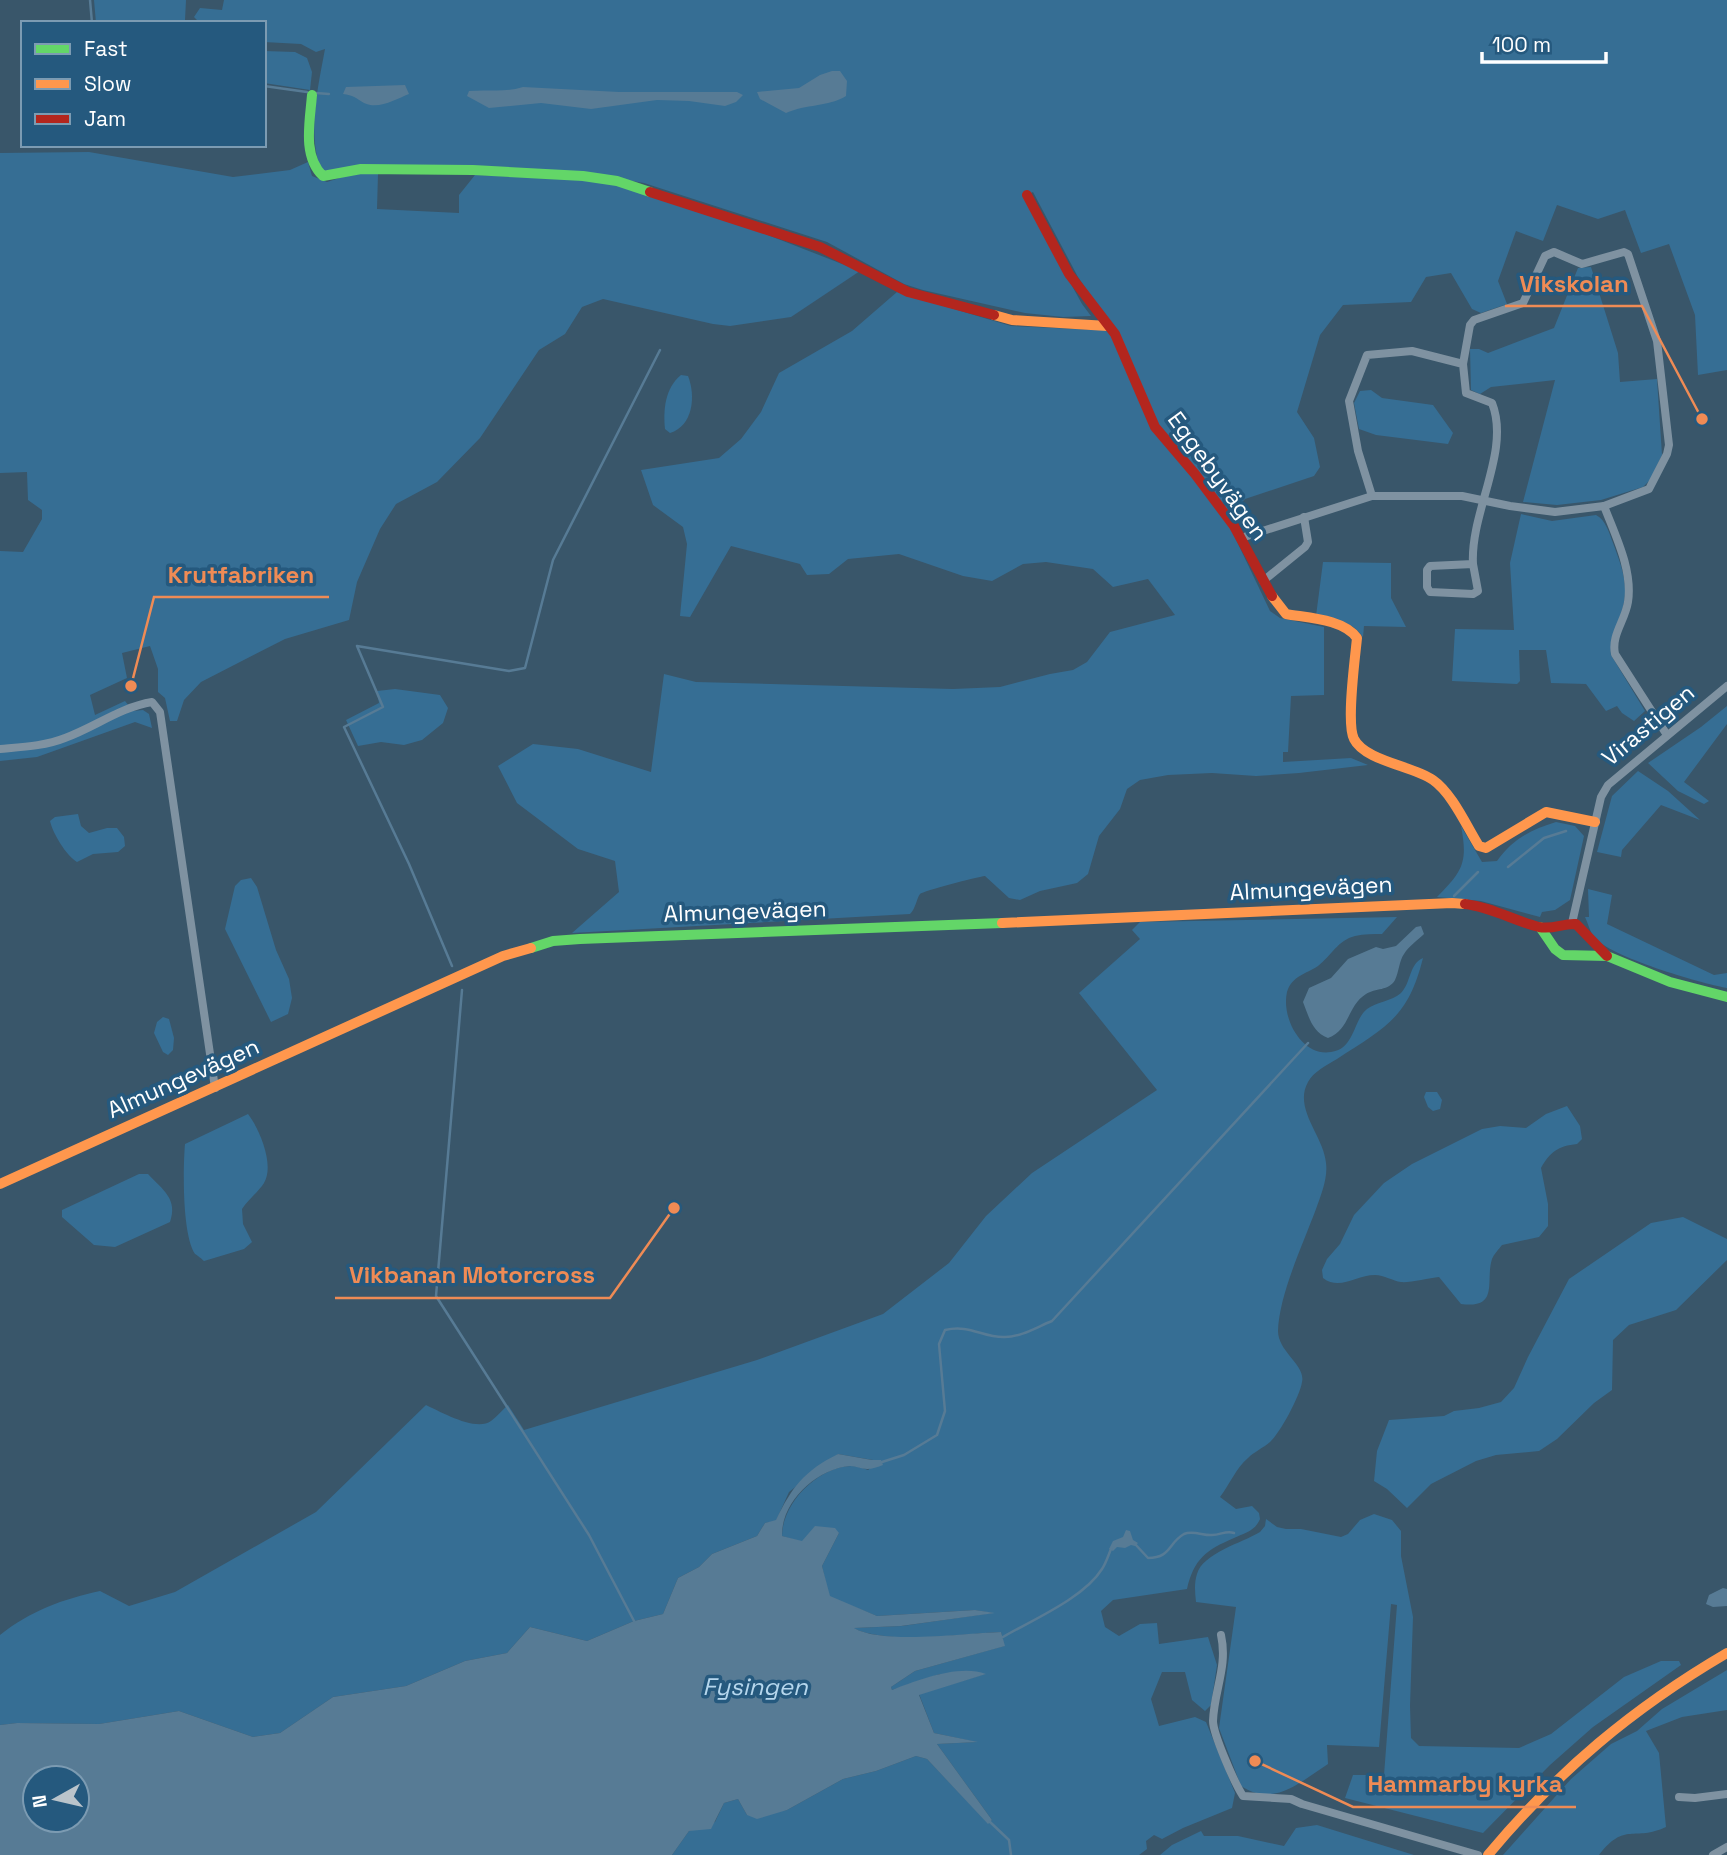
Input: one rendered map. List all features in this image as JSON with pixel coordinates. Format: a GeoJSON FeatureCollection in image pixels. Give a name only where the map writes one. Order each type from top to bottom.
{"type":"FeatureCollection","features":[{"type":"Feature","properties":{"kind":"street"},"geometry":{"type":"LineString","coordinates":[[312,95],[310,160],[315,171],[323,176],[361,169],[473,170],[583,176],[617,181],[820,247],[908,292],[1012,320],[1107,326]]}},
{"type":"Feature","properties":{"kind":"street","name":"Eggebyvägen"},"geometry":{"type":"LineString","coordinates":[[1027,195],[1069,274],[1115,334],[1155,427],[1195,474],[1241,538],[1275,602],[1286,614],[1337,624],[1352,631],[1357,638],[1351,718],[1352,737],[1360,749],[1431,778],[1442,787],[1479,846],[1486,848],[1546,812],[1595,822]]}},
{"type":"Feature","properties":{"kind":"street"},"geometry":{"type":"LineString","coordinates":[[1241,538],[1372,496],[1449,495],[1482,501],[1555,512],[1604,506],[1649,489],[1669,445],[1657,341],[1628,254],[1624,252],[1582,264],[1554,252],[1545,256],[1523,303],[1474,320],[1470,325],[1463,364],[1466,393],[1492,404],[1496,413],[1498,443],[1482,501],[1472,553],[1478,591],[1473,594],[1430,592],[1427,587],[1427,569],[1430,566],[1473,564]]}},
{"type":"Feature","properties":{"kind":"street"},"geometry":{"type":"LineString","coordinates":[[1372,496],[1358,451],[1349,401],[1367,355],[1412,351],[1463,364]]}},
{"type":"Feature","properties":{"kind":"street"},"geometry":{"type":"LineString","coordinates":[[1604,506],[1624,559],[1629,589],[1628,606],[1613,645],[1615,654],[1667,735]]}},
{"type":"Feature","properties":{"kind":"street"},"geometry":{"type":"LineString","coordinates":[[1263,581],[1305,547],[1308,542],[1304,517]]}},
{"type":"Feature","properties":{"kind":"street","name":"Virastigen"},"geometry":{"type":"LineString","coordinates":[[1572,923],[1601,797],[1608,785],[1727,687]]}},
{"type":"Feature","properties":{"kind":"street"},"geometry":{"type":"LineString","coordinates":[[0,750],[37,746],[65,738],[136,705],[152,702],[160,712],[215,1087]]}},
{"type":"Feature","properties":{"kind":"street","name":"Almungevägen"},"geometry":{"type":"LineString","coordinates":[[0,1184],[503,956],[553,941],[750,931],[1140,918],[1415,903],[1481,906],[1540,927],[1557,928],[1572,923]]}},
{"type":"Feature","properties":{"kind":"street"},"geometry":{"type":"LineString","coordinates":[[1572,923],[1583,928],[1587,936],[1607,956]]}},
{"type":"Feature","properties":{"kind":"street"},"geometry":{"type":"LineString","coordinates":[[1540,927],[1563,956],[1607,956],[1670,982],[1727,997]]}},
{"type":"Feature","properties":{"kind":"street"},"geometry":{"type":"LineString","coordinates":[[1553,944],[1553,933],[1557,928]]}},
{"type":"Feature","properties":{"kind":"street"},"geometry":{"type":"LineString","coordinates":[[1579,954],[1585,946],[1587,936]]}},
{"type":"Feature","properties":{"kind":"street"},"geometry":{"type":"LineString","coordinates":[[1221,1635],[1226,1654],[1213,1723],[1236,1786],[1243,1796],[1291,1799],[1478,1855]]}},
{"type":"Feature","properties":{"kind":"street"},"geometry":{"type":"LineString","coordinates":[[1488,1855],[1526,1809],[1590,1747],[1670,1688],[1727,1653]]}},
{"type":"Feature","properties":{"kind":"street"},"geometry":{"type":"LineString","coordinates":[[1679,1797],[1727,1794]]}},
{"type":"Feature","properties":{"kind":"street"},"geometry":{"type":"LineString","coordinates":[[1713,1855],[1727,1847]]}},
{"type":"Feature","properties":{"kind":"shaded area"},"geometry":{"type":"Polygon","coordinates":[[[94,0],[186,0],[186,21],[96,21],[94,0]]]}},
{"type":"Feature","properties":{"kind":"shaded area"},"geometry":{"type":"Polygon","coordinates":[[[224,0],[1727,0],[1727,370],[1698,375],[1695,315],[1669,244],[1641,253],[1625,210],[1598,219],[1557,205],[1543,241],[1516,231],[1498,281],[1507,304],[1481,313],[1472,309],[1451,273],[1426,277],[1411,302],[1343,305],[1320,335],[1297,412],[1314,438],[1320,467],[1314,476],[1245,499],[1232,512],[1230,527],[1270,611],[1280,618],[1324,627],[1324,695],[1291,696],[1288,752],[1283,752],[1283,762],[1351,758],[1368,765],[1256,776],[1212,773],[1168,775],[1140,780],[1127,789],[1120,809],[1099,836],[1088,874],[1077,883],[1040,891],[1020,900],[1009,898],[985,876],[920,894],[910,914],[572,933],[619,892],[615,861],[578,849],[517,803],[498,766],[533,744],[578,749],[651,772],[664,674],[696,682],[953,689],[1000,687],[1073,670],[1087,662],[1110,632],[1175,615],[1148,579],[1113,587],[1093,569],[1046,562],[1023,564],[992,581],[963,576],[899,554],[848,559],[829,574],[807,575],[800,564],[731,546],[690,617],[680,616],[687,544],[683,527],[653,505],[641,470],[719,458],[741,439],[761,412],[779,373],[852,331],[897,292],[1011,326],[1097,330],[1099,308],[1078,277],[1033,192],[1023,197],[1091,316],[1063,317],[1025,313],[923,290],[904,284],[827,242],[644,183],[585,173],[331,174],[321,170],[314,125],[325,49],[316,52],[301,44],[266,42],[266,21],[198,21],[194,17],[200,8],[222,10],[224,0]]]}},
{"type":"Feature","properties":{"kind":"shaded area"},"geometry":{"type":"Polygon","coordinates":[[[266,51],[295,52],[307,58],[312,72],[310,90],[266,83],[266,51]]]}},
{"type":"Feature","properties":{"kind":"shaded area"},"geometry":{"type":"Polygon","coordinates":[[[89,152],[233,177],[290,170],[308,162],[312,176],[327,182],[361,171],[378,174],[377,209],[459,213],[459,195],[475,175],[583,180],[617,185],[750,228],[860,271],[791,317],[730,326],[603,299],[582,307],[565,334],[539,350],[480,438],[437,482],[396,504],[380,529],[357,582],[349,620],[285,639],[201,682],[184,700],[177,721],[170,721],[165,698],[158,692],[158,669],[150,646],[122,653],[127,678],[90,695],[95,715],[125,701],[133,711],[143,710],[149,714],[152,728],[135,722],[37,757],[0,761],[0,551],[23,552],[42,519],[42,510],[28,500],[27,472],[0,473],[0,153],[89,152]]]}},
{"type":"Feature","properties":{"kind":"shaded area"},"geometry":{"type":"Polygon","coordinates":[[[1591,267],[1618,353],[1620,382],[1657,379],[1662,455],[1650,480],[1643,487],[1601,500],[1557,505],[1523,502],[1555,380],[1491,387],[1480,394],[1471,390],[1470,349],[1488,353],[1554,328],[1578,268],[1591,267]]]}},
{"type":"Feature","properties":{"kind":"shaded area"},"geometry":{"type":"Polygon","coordinates":[[[681,375],[688,376],[692,392],[691,409],[684,424],[670,433],[665,429],[666,400],[671,386],[681,375]]]}},
{"type":"Feature","properties":{"kind":"shaded area"},"geometry":{"type":"Polygon","coordinates":[[[1371,390],[1382,398],[1433,405],[1453,433],[1448,444],[1376,435],[1359,429],[1354,403],[1360,391],[1371,390]]]}},
{"type":"Feature","properties":{"kind":"shaded area"},"geometry":{"type":"Polygon","coordinates":[[[1521,514],[1552,521],[1596,515],[1607,527],[1621,564],[1625,587],[1611,655],[1645,711],[1634,721],[1617,706],[1606,711],[1586,684],[1551,683],[1546,650],[1519,650],[1520,681],[1517,684],[1452,681],[1455,629],[1514,630],[1510,563],[1521,514]]]}},
{"type":"Feature","properties":{"kind":"shaded area"},"geometry":{"type":"Polygon","coordinates":[[[1323,562],[1391,563],[1391,598],[1406,627],[1364,626],[1363,637],[1348,624],[1316,616],[1323,562]]]}},
{"type":"Feature","properties":{"kind":"shaded area"},"geometry":{"type":"Polygon","coordinates":[[[395,689],[440,695],[448,708],[443,723],[422,740],[404,745],[381,742],[358,746],[346,720],[379,703],[377,691],[395,689]]]}},
{"type":"Feature","properties":{"kind":"shaded area"},"geometry":{"type":"Polygon","coordinates":[[[1727,706],[1727,724],[1684,782],[1709,801],[1704,804],[1678,791],[1648,763],[1727,706]]]}},
{"type":"Feature","properties":{"kind":"shaded area"},"geometry":{"type":"Polygon","coordinates":[[[1638,771],[1668,791],[1700,820],[1661,805],[1622,850],[1621,857],[1597,852],[1612,796],[1638,771]]]}},
{"type":"Feature","properties":{"kind":"shaded area"},"geometry":{"type":"Polygon","coordinates":[[[78,814],[81,826],[89,833],[117,828],[124,837],[125,846],[118,852],[93,854],[77,862],[60,844],[50,821],[55,817],[78,814]]]}},
{"type":"Feature","properties":{"kind":"shaded area"},"geometry":{"type":"Polygon","coordinates":[[[1556,822],[1575,826],[1584,836],[1570,900],[1555,910],[1542,912],[1540,917],[1481,901],[1437,897],[1453,880],[1461,865],[1464,849],[1461,826],[1482,862],[1497,861],[1523,836],[1556,822]]]}},
{"type":"Feature","properties":{"kind":"shaded area"},"geometry":{"type":"Polygon","coordinates":[[[251,878],[257,887],[276,950],[289,979],[292,998],[288,1014],[271,1022],[225,929],[235,886],[241,880],[251,878]]]}},
{"type":"Feature","properties":{"kind":"shaded area"},"geometry":{"type":"Polygon","coordinates":[[[1588,889],[1612,895],[1607,924],[1714,975],[1727,973],[1727,988],[1656,968],[1603,945],[1594,937],[1585,917],[1589,917],[1588,889]]]}},
{"type":"Feature","properties":{"kind":"shaded area"},"geometry":{"type":"Polygon","coordinates":[[[1397,917],[1382,934],[1358,935],[1344,941],[1318,966],[1296,979],[1287,992],[1287,1013],[1296,1034],[1303,1042],[1321,1052],[1339,1050],[1345,1046],[1367,1009],[1401,993],[1415,965],[1423,958],[1410,995],[1393,1019],[1317,1072],[1310,1078],[1304,1092],[1307,1112],[1324,1153],[1326,1175],[1287,1286],[1278,1331],[1282,1345],[1300,1370],[1302,1382],[1294,1405],[1279,1431],[1270,1442],[1244,1462],[1220,1497],[1236,1509],[1252,1506],[1259,1513],[1260,1519],[1249,1531],[1209,1551],[1193,1570],[1187,1589],[1113,1600],[1101,1611],[1105,1627],[1119,1636],[1140,1624],[1157,1623],[1159,1644],[1208,1637],[1217,1665],[1211,1705],[1205,1711],[1192,1700],[1185,1672],[1162,1672],[1151,1699],[1159,1726],[1195,1717],[1206,1722],[1235,1793],[1232,1808],[1162,1839],[1154,1835],[1146,1841],[1147,1849],[1139,1855],[672,1855],[689,1831],[715,1822],[724,1803],[738,1799],[747,1815],[787,1810],[843,1779],[876,1771],[916,1756],[927,1759],[988,1823],[992,1820],[937,1744],[976,1742],[934,1733],[919,1694],[985,1674],[940,1674],[892,1690],[891,1687],[915,1671],[1004,1646],[1001,1632],[904,1637],[867,1633],[853,1628],[902,1626],[992,1613],[975,1610],[877,1616],[829,1597],[822,1566],[839,1533],[802,1542],[782,1536],[788,1511],[804,1489],[815,1480],[839,1468],[853,1466],[868,1470],[881,1460],[838,1454],[789,1492],[776,1521],[765,1523],[757,1536],[712,1554],[699,1567],[678,1578],[663,1614],[634,1621],[587,1641],[530,1627],[507,1653],[465,1661],[406,1686],[333,1697],[280,1733],[253,1737],[179,1711],[99,1724],[0,1725],[0,1635],[35,1613],[86,1594],[100,1591],[129,1606],[175,1592],[316,1512],[426,1405],[458,1420],[485,1424],[508,1405],[524,1430],[757,1360],[883,1314],[949,1263],[986,1216],[1032,1173],[1157,1090],[1079,993],[1140,939],[1132,930],[1140,922],[1397,917]]]}},
{"type":"Feature","properties":{"kind":"shaded area"},"geometry":{"type":"Polygon","coordinates":[[[163,1017],[169,1019],[174,1038],[173,1050],[168,1055],[163,1052],[154,1033],[157,1022],[163,1017]]]}},
{"type":"Feature","properties":{"kind":"shaded area"},"geometry":{"type":"Polygon","coordinates":[[[1426,1092],[1437,1092],[1442,1100],[1440,1109],[1433,1111],[1428,1107],[1424,1097],[1426,1092]]]}},
{"type":"Feature","properties":{"kind":"shaded area"},"geometry":{"type":"Polygon","coordinates":[[[1567,1106],[1580,1126],[1582,1139],[1577,1144],[1555,1151],[1541,1168],[1548,1204],[1548,1226],[1539,1237],[1502,1245],[1492,1259],[1489,1292],[1481,1302],[1461,1304],[1439,1277],[1405,1282],[1375,1275],[1342,1283],[1329,1282],[1323,1278],[1322,1270],[1327,1259],[1340,1244],[1354,1215],[1384,1183],[1412,1164],[1482,1129],[1500,1126],[1526,1128],[1546,1114],[1567,1106]]]}},
{"type":"Feature","properties":{"kind":"shaded area"},"geometry":{"type":"Polygon","coordinates":[[[248,1114],[261,1137],[268,1167],[264,1183],[242,1209],[243,1224],[252,1242],[244,1249],[204,1261],[195,1254],[188,1232],[184,1184],[185,1144],[248,1114]]]}},
{"type":"Feature","properties":{"kind":"shaded area"},"geometry":{"type":"Polygon","coordinates":[[[139,1174],[148,1174],[168,1195],[172,1207],[170,1222],[115,1247],[94,1245],[62,1217],[62,1210],[139,1174]]]}},
{"type":"Feature","properties":{"kind":"shaded area"},"geometry":{"type":"Polygon","coordinates":[[[1683,1217],[1727,1239],[1727,1260],[1676,1310],[1629,1325],[1613,1340],[1612,1390],[1594,1403],[1557,1439],[1539,1451],[1496,1455],[1476,1461],[1431,1484],[1407,1508],[1374,1481],[1377,1451],[1389,1420],[1444,1416],[1454,1411],[1501,1402],[1514,1388],[1569,1279],[1651,1223],[1683,1217]]]}},
{"type":"Feature","properties":{"kind":"shaded area"},"geometry":{"type":"Polygon","coordinates":[[[1374,1514],[1392,1520],[1401,1531],[1401,1556],[1413,1617],[1411,1738],[1419,1746],[1519,1748],[1551,1734],[1624,1677],[1661,1661],[1679,1661],[1681,1665],[1593,1727],[1550,1765],[1483,1833],[1345,1798],[1353,1775],[1384,1775],[1397,1605],[1391,1604],[1379,1747],[1327,1745],[1328,1764],[1297,1785],[1276,1793],[1253,1792],[1241,1786],[1219,1728],[1236,1607],[1196,1602],[1197,1574],[1215,1554],[1260,1532],[1266,1519],[1277,1527],[1341,1537],[1348,1534],[1360,1520],[1374,1514]]]}},
{"type":"Feature","properties":{"kind":"shaded area"},"geometry":{"type":"Polygon","coordinates":[[[1727,1670],[1727,1710],[1682,1717],[1646,1731],[1659,1753],[1666,1827],[1646,1833],[1623,1835],[1616,1838],[1599,1855],[1503,1855],[1571,1779],[1611,1744],[1637,1731],[1662,1709],[1727,1670]]]}},
{"type":"Feature","properties":{"kind":"shaded area"},"geometry":{"type":"Polygon","coordinates":[[[1317,1825],[1414,1855],[1160,1855],[1172,1845],[1201,1831],[1204,1836],[1238,1836],[1284,1846],[1296,1828],[1317,1825]]]}},
{"type":"Feature","properties":{"kind":"water"},"geometry":{"type":"Polygon","coordinates":[[[832,71],[840,71],[847,81],[846,96],[832,102],[786,113],[760,99],[757,92],[799,88],[832,71]]]}},
{"type":"Feature","properties":{"kind":"water"},"geometry":{"type":"Polygon","coordinates":[[[405,85],[409,94],[381,105],[370,105],[343,94],[346,87],[405,85]]]}},
{"type":"Feature","properties":{"kind":"water"},"geometry":{"type":"Polygon","coordinates":[[[523,87],[619,92],[737,92],[743,95],[736,102],[725,106],[657,100],[591,109],[541,103],[489,108],[467,96],[469,91],[523,87]]]}},
{"type":"Feature","properties":{"kind":"water"},"geometry":{"type":"Polygon","coordinates":[[[1421,926],[1424,934],[1404,954],[1392,984],[1360,999],[1345,1024],[1335,1034],[1328,1038],[1318,1032],[1303,1002],[1309,988],[1331,978],[1348,959],[1376,947],[1383,949],[1396,946],[1416,927],[1421,926]]]}},
{"type":"Feature","properties":{"kind":"water","name":"Fysingen"},"geometry":{"type":"Polygon","coordinates":[[[838,1454],[881,1460],[883,1465],[867,1469],[850,1466],[825,1473],[803,1489],[787,1511],[782,1536],[802,1541],[815,1526],[835,1528],[839,1533],[822,1566],[830,1596],[877,1616],[975,1610],[995,1613],[901,1626],[854,1628],[867,1633],[904,1637],[1001,1632],[1005,1646],[915,1671],[891,1687],[892,1690],[951,1672],[975,1671],[986,1674],[919,1695],[934,1733],[978,1742],[937,1744],[992,1820],[988,1824],[927,1759],[916,1756],[876,1771],[843,1779],[787,1810],[757,1819],[747,1815],[738,1799],[724,1803],[711,1829],[689,1831],[672,1855],[0,1855],[0,1725],[99,1724],[179,1711],[253,1737],[280,1733],[333,1697],[406,1686],[465,1661],[507,1653],[530,1627],[587,1641],[634,1621],[663,1614],[678,1578],[699,1567],[712,1554],[757,1536],[765,1523],[776,1520],[800,1481],[816,1467],[838,1454]]]}},
{"type":"Feature","properties":{"kind":"water"},"geometry":{"type":"Polygon","coordinates":[[[1126,1530],[1130,1531],[1133,1540],[1138,1543],[1125,1548],[1117,1547],[1113,1551],[1109,1549],[1113,1541],[1123,1537],[1126,1530]]]}},
{"type":"Feature","properties":{"kind":"water"},"geometry":{"type":"Polygon","coordinates":[[[1723,1588],[1727,1589],[1727,1606],[1713,1607],[1706,1604],[1709,1595],[1723,1588]]]}},
{"type":"Feature","properties":{"kind":"waterway"},"geometry":{"type":"LineString","coordinates":[[90,0],[92,21]]}},
{"type":"Feature","properties":{"kind":"waterway"},"geometry":{"type":"LineString","coordinates":[[266,86],[307,92]]}},
{"type":"Feature","properties":{"kind":"waterway"},"geometry":{"type":"LineString","coordinates":[[316,93],[329,94]]}},
{"type":"Feature","properties":{"kind":"waterway"},"geometry":{"type":"LineString","coordinates":[[452,966],[409,864],[344,727],[383,707],[357,646],[509,671],[525,668],[553,560],[660,350]]}},
{"type":"Feature","properties":{"kind":"waterway"},"geometry":{"type":"LineString","coordinates":[[1508,867],[1544,838],[1566,831]]}},
{"type":"Feature","properties":{"kind":"waterway"},"geometry":{"type":"LineString","coordinates":[[1454,896],[1478,872]]}},
{"type":"Feature","properties":{"kind":"waterway"},"geometry":{"type":"LineString","coordinates":[[462,990],[436,1296],[589,1535],[634,1621]]}},
{"type":"Feature","properties":{"kind":"waterway"},"geometry":{"type":"LineString","coordinates":[[882,1462],[904,1455],[937,1435],[945,1411],[939,1344],[945,1330],[962,1329],[997,1337],[1011,1337],[1052,1321],[1308,1043]]}},
{"type":"Feature","properties":{"kind":"waterway"},"geometry":{"type":"LineString","coordinates":[[1135,1544],[1148,1558],[1161,1556],[1184,1534],[1234,1533]]}},
{"type":"Feature","properties":{"kind":"waterway"},"geometry":{"type":"LineString","coordinates":[[1003,1637],[1057,1608],[1083,1589],[1102,1569],[1111,1549]]}},
{"type":"Feature","properties":{"kind":"waterway"},"geometry":{"type":"LineString","coordinates":[[990,1822],[1009,1840],[1011,1855]]}},
{"type":"Feature","properties":{"kind":"traffic: fast"},"geometry":{"type":"LineString","coordinates":[[312,95],[310,148],[316,168],[323,176],[361,169],[473,170],[583,176],[617,181],[650,192]]}},
{"type":"Feature","properties":{"kind":"traffic: fast"},"geometry":{"type":"LineString","coordinates":[[531,948],[553,941],[580,939],[1002,923]]}},
{"type":"Feature","properties":{"kind":"traffic: fast"},"geometry":{"type":"LineString","coordinates":[[1540,927],[1555,949],[1563,955],[1607,956],[1670,982],[1727,997]]}},
{"type":"Feature","properties":{"kind":"traffic: slow"},"geometry":{"type":"LineString","coordinates":[[994,315],[1012,320],[1107,326]]}},
{"type":"Feature","properties":{"kind":"traffic: slow"},"geometry":{"type":"LineString","coordinates":[[1272,596],[1286,614],[1334,623],[1357,638],[1351,706],[1354,739],[1368,753],[1433,780],[1453,802],[1479,846],[1486,848],[1546,812],[1595,822]]}},
{"type":"Feature","properties":{"kind":"traffic: slow"},"geometry":{"type":"LineString","coordinates":[[1002,923],[1465,904]]}},
{"type":"Feature","properties":{"kind":"traffic: slow"},"geometry":{"type":"LineString","coordinates":[[0,1184],[503,956],[531,948]]}},
{"type":"Feature","properties":{"kind":"traffic: slow"},"geometry":{"type":"LineString","coordinates":[[1488,1855],[1542,1796],[1599,1743],[1660,1696],[1727,1653]]}},
{"type":"Feature","properties":{"kind":"traffic: jam"},"geometry":{"type":"LineString","coordinates":[[650,192],[820,247],[908,292],[994,315]]}},
{"type":"Feature","properties":{"kind":"traffic: jam"},"geometry":{"type":"LineString","coordinates":[[1027,195],[1069,274],[1115,334],[1155,427],[1234,526],[1272,596]]}},
{"type":"Feature","properties":{"kind":"traffic: jam"},"geometry":{"type":"LineString","coordinates":[[1465,904],[1539,927],[1576,924],[1607,956]]}},
{"type":"Feature","properties":{"kind":"place","name":"Vikskolan"},"geometry":{"type":"Point","coordinates":[1702,419]}},
{"type":"Feature","properties":{"kind":"place","name":"Krutfabriken"},"geometry":{"type":"Point","coordinates":[131,686]}},
{"type":"Feature","properties":{"kind":"place","name":"Vikbanan Motorcross"},"geometry":{"type":"Point","coordinates":[674,1208]}},
{"type":"Feature","properties":{"kind":"place","name":"Hammarby kyrka"},"geometry":{"type":"Point","coordinates":[1255,1761]}}]}
